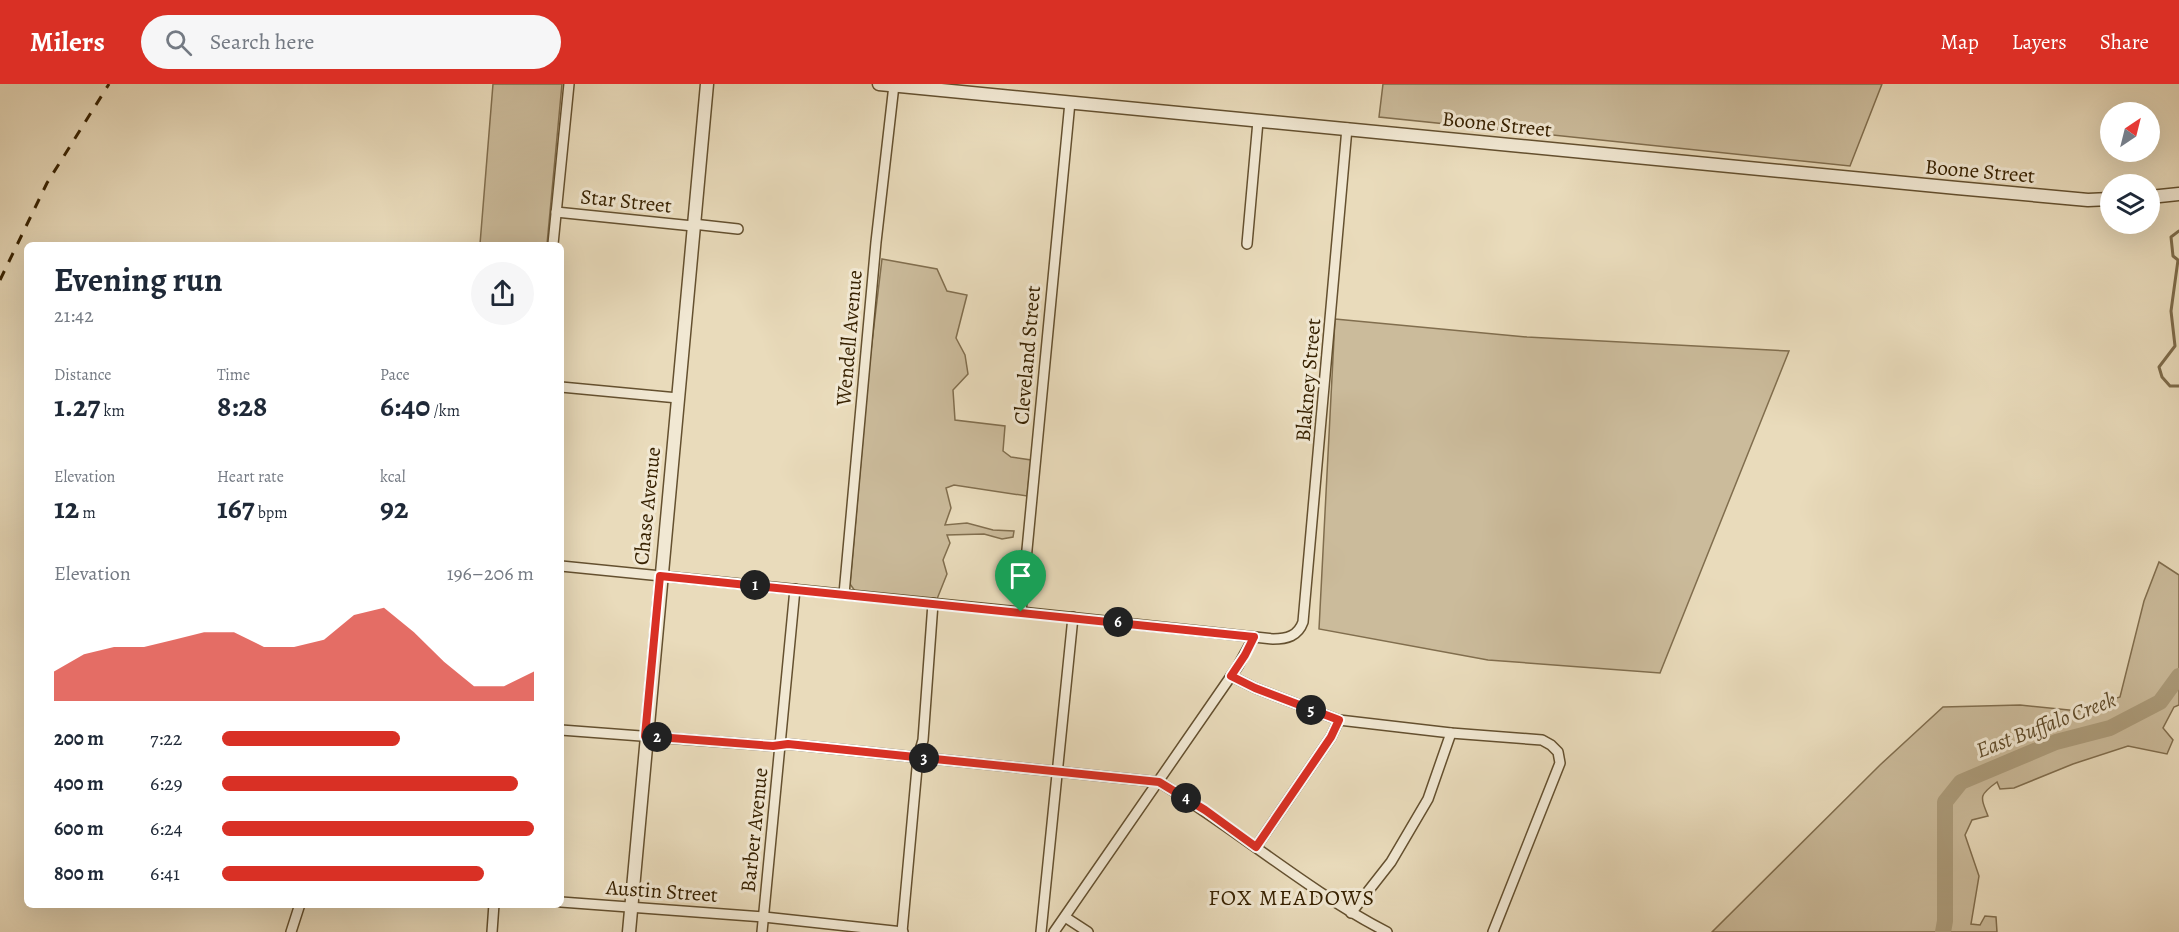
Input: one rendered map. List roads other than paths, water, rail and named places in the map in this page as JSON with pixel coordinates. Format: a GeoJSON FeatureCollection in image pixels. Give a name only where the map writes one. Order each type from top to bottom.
{"type":"FeatureCollection","features":[{"type":"Feature","properties":{"kind":"street"},"geometry":{"type":"LineString","coordinates":[[553,242],[569,84]]}},
{"type":"Feature","properties":{"kind":"street","name":"Chase Avenue"},"geometry":{"type":"LineString","coordinates":[[628,932],[706,84]]}},
{"type":"Feature","properties":{"kind":"street","name":"Boone Street"},"geometry":{"type":"LineString","coordinates":[[879,84],[1979,190],[2100,199]]}},
{"type":"Feature","properties":{"kind":"street","name":"Wendell Avenue"},"geometry":{"type":"LineString","coordinates":[[844,594],[876,242],[894,86]]}},
{"type":"Feature","properties":{"kind":"street","name":"Cleveland Street"},"geometry":{"type":"LineString","coordinates":[[1021,612],[1070,102]]}},
{"type":"Feature","properties":{"kind":"street"},"geometry":{"type":"LineString","coordinates":[[1247,244],[1258,121]]}},
{"type":"Feature","properties":{"kind":"street","name":"Blakney Street"},"geometry":{"type":"LineString","coordinates":[[1254,637],[1282,639],[1297,633],[1303,622],[1347,128]]}},
{"type":"Feature","properties":{"kind":"street"},"geometry":{"type":"LineString","coordinates":[[2160,196],[2179,194]]}},
{"type":"Feature","properties":{"kind":"street","name":"Star Street"},"geometry":{"type":"LineString","coordinates":[[556,212],[738,229]]}},
{"type":"Feature","properties":{"kind":"street"},"geometry":{"type":"LineString","coordinates":[[564,387],[678,398]]}},
{"type":"Feature","properties":{"kind":"street"},"geometry":{"type":"LineString","coordinates":[[564,566],[1254,637],[1231,676],[1054,932]]}},
{"type":"Feature","properties":{"kind":"street","name":"Barber Avenue"},"geometry":{"type":"LineString","coordinates":[[762,932],[795,589]]}},
{"type":"Feature","properties":{"kind":"street"},"geometry":{"type":"LineString","coordinates":[[902,932],[918,757],[923,740],[933,603]]}},
{"type":"Feature","properties":{"kind":"street"},"geometry":{"type":"LineString","coordinates":[[1041,932],[1073,617]]}},
{"type":"Feature","properties":{"kind":"street"},"geometry":{"type":"LineString","coordinates":[[1231,676],[1255,688],[1339,720],[1451,733],[1542,740],[1551,745],[1558,752],[1560,763],[1550,794],[1493,932]]}},
{"type":"Feature","properties":{"kind":"street"},"geometry":{"type":"LineString","coordinates":[[1256,847],[1331,737],[1339,720]]}},
{"type":"Feature","properties":{"kind":"street"},"geometry":{"type":"LineString","coordinates":[[564,730],[773,746],[788,744],[1159,782],[1205,810],[1351,913],[1387,932]]}},
{"type":"Feature","properties":{"kind":"street"},"geometry":{"type":"LineString","coordinates":[[1351,913],[1391,862],[1428,799],[1451,733]]}},
{"type":"Feature","properties":{"kind":"street","name":"Austin Street"},"geometry":{"type":"LineString","coordinates":[[564,902],[764,917],[902,932]]}},
{"type":"Feature","properties":{"kind":"street"},"geometry":{"type":"LineString","coordinates":[[291,932],[299,908]]}},
{"type":"Feature","properties":{"kind":"street"},"geometry":{"type":"LineString","coordinates":[[492,932],[494,908]]}},
{"type":"Feature","properties":{"kind":"street"},"geometry":{"type":"LineString","coordinates":[[1065,916],[1088,932]]}},
{"type":"Feature","properties":{"kind":"waterway"},"geometry":{"type":"LineString","coordinates":[[2179,231],[2171,237],[2173,256],[2178,260],[2171,311],[2175,346],[2159,367],[2162,377],[2170,386],[2179,386]]}},
{"type":"Feature","properties":{"kind":"waterway","name":"East Buffalo Creek"},"geometry":{"type":"LineString","coordinates":[[1943,932],[1945,921],[1945,802],[1961,782],[2056,742],[2110,728],[2160,702],[2179,676]]}},
{"type":"Feature","properties":{"kind":"railway"},"geometry":{"type":"LineString","coordinates":[[0,280],[47,183],[109,84]]}},
{"type":"Feature","properties":{"kind":"district","name":"FOX MEADOWS"},"geometry":{"type":"Point","coordinates":[1292,898]}}]}
